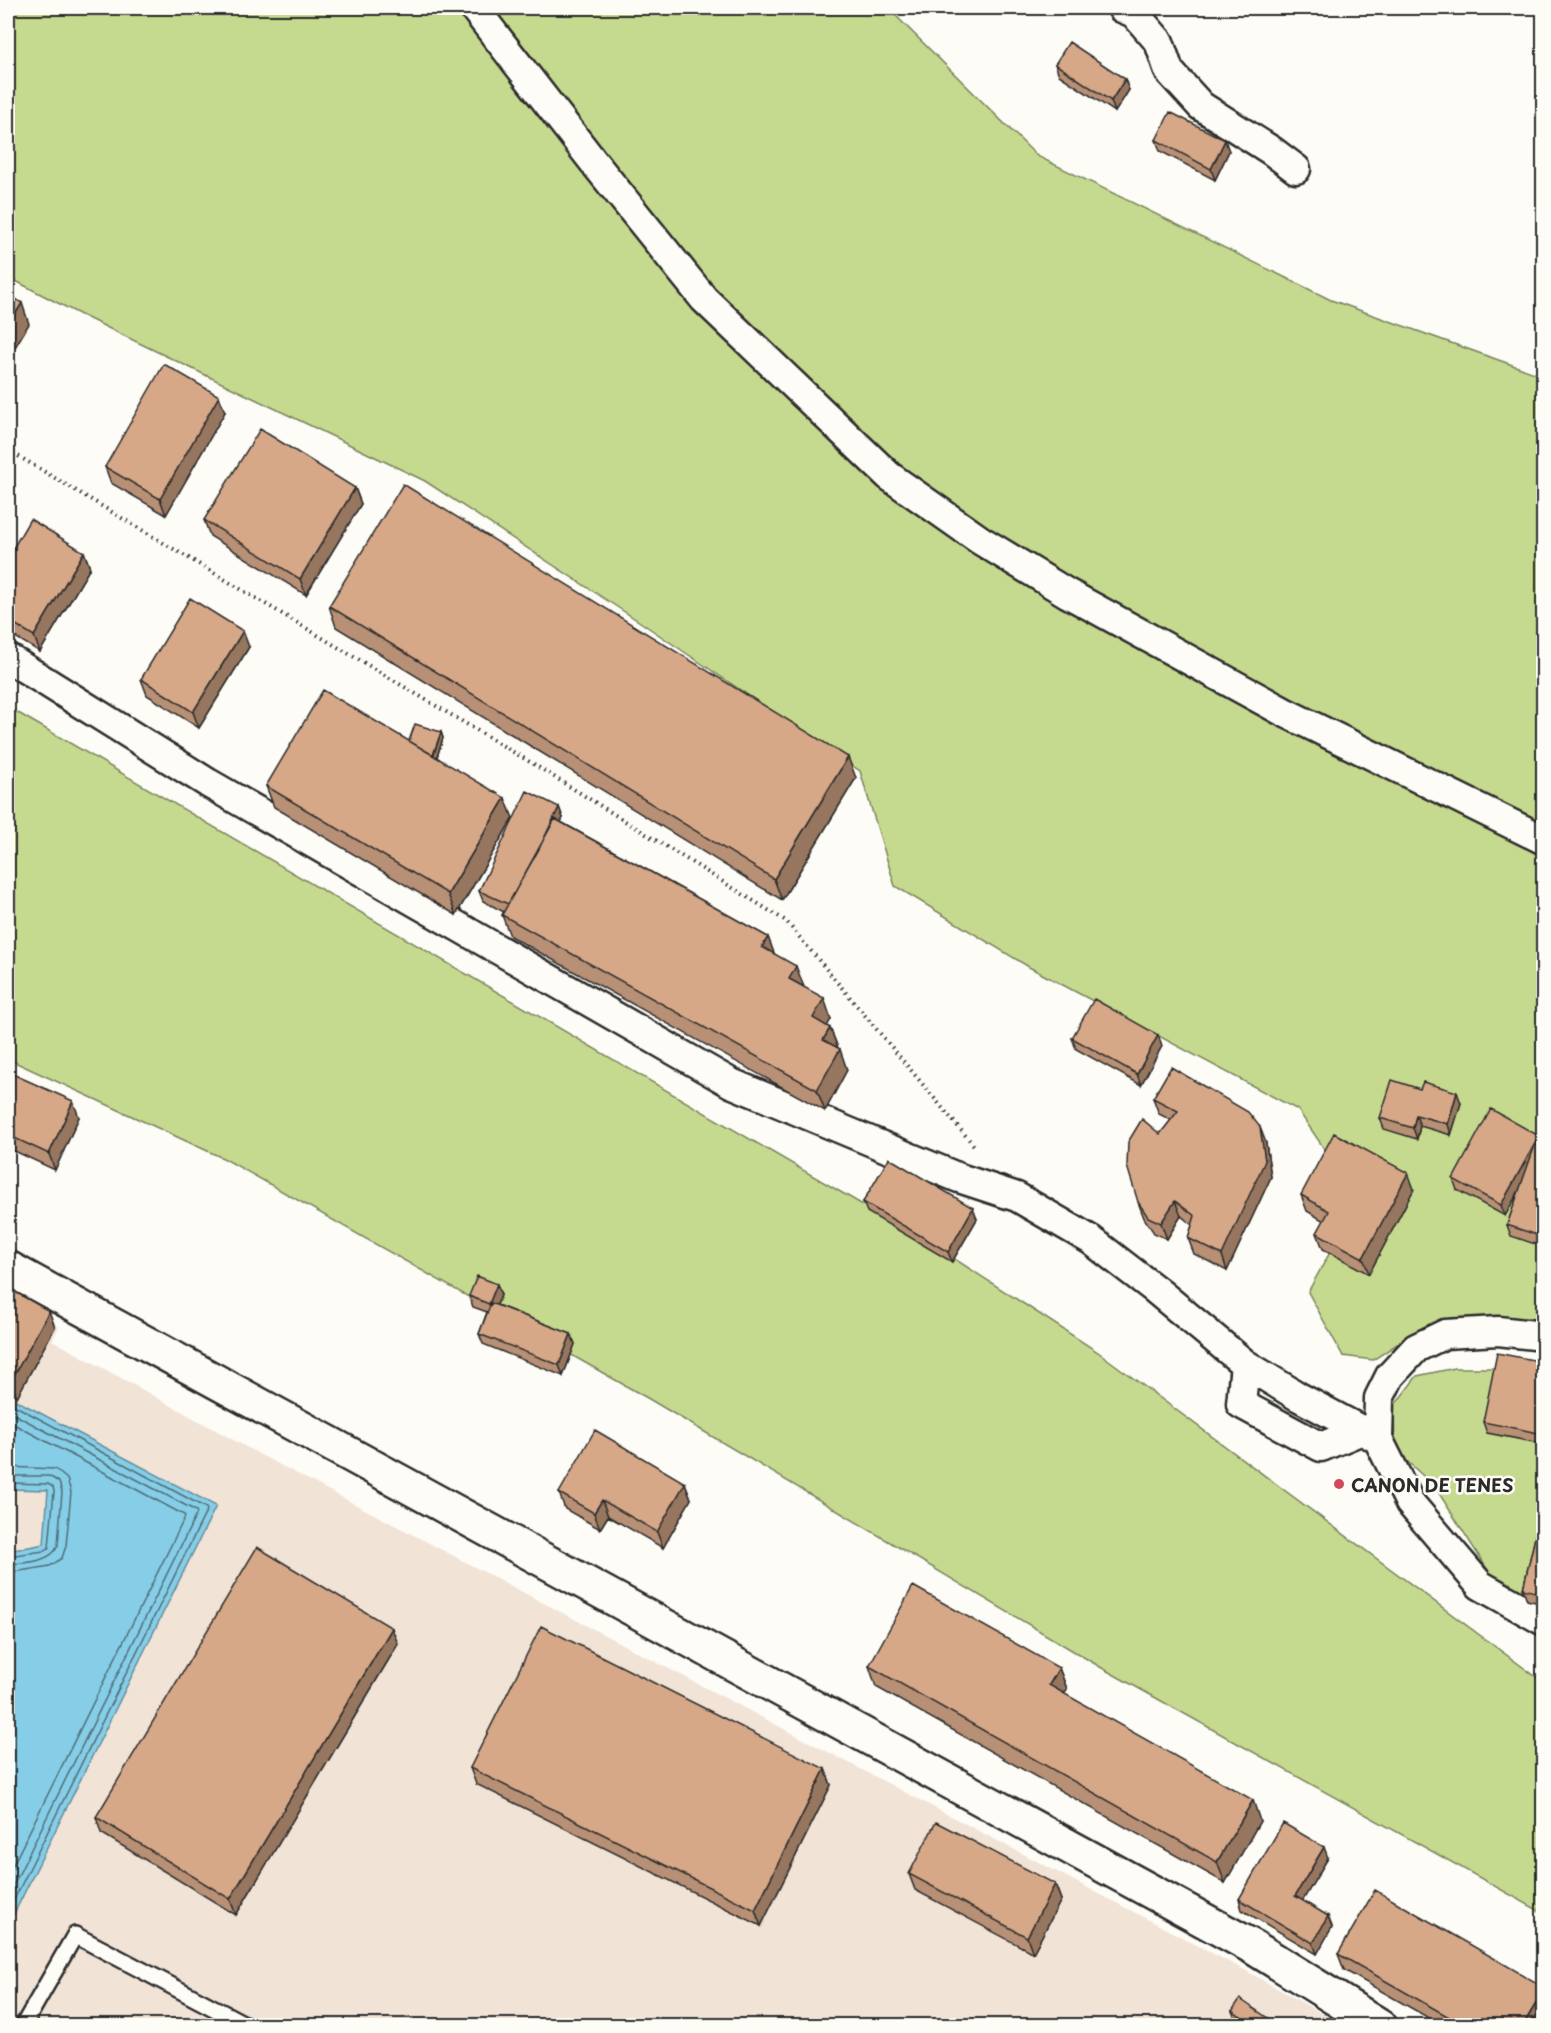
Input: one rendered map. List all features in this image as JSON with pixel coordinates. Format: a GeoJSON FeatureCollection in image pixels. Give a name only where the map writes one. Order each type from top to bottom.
{"type":"FeatureCollection","features":[{"type":"Feature","properties":{"kind":"street"},"geometry":{"type":"LineString","coordinates":[[474,8],[704,299],[889,476],[980,540],[1067,593],[1284,712],[1544,840]]}},
{"type":"Feature","properties":{"kind":"street"},"geometry":{"type":"LineString","coordinates":[[1122,8],[1134,13],[1159,42],[1169,71],[1201,106],[1296,169]]}},
{"type":"Feature","properties":{"kind":"street"},"geometry":{"type":"LineString","coordinates":[[8,658],[207,783],[731,1083],[959,1178],[1017,1197],[1082,1234],[1156,1290],[1245,1364],[1299,1397],[1370,1435],[1410,1503],[1480,1585],[1544,1621]]}},
{"type":"Feature","properties":{"kind":"street"},"geometry":{"type":"LineString","coordinates":[[8,1268],[1253,1947],[1380,2025]]}},
{"type":"Feature","properties":{"kind":"street"},"geometry":{"type":"LineString","coordinates":[[1370,1435],[1379,1398],[1390,1376],[1416,1348],[1445,1334],[1498,1330],[1544,1336]]}},
{"type":"Feature","properties":{"kind":"lane"},"geometry":{"type":"LineString","coordinates":[[23,2025],[75,1935],[248,2025]]}},
{"type":"Feature","properties":{"kind":"path"},"geometry":{"type":"LineString","coordinates":[[8,450],[530,762],[786,921],[978,1151]]}},
{"type":"Feature","properties":{"kind":"shaded area"},"geometry":{"type":"Polygon","coordinates":[[[8,1299],[59,1327],[52,1340],[257,1453],[1250,1973],[1342,2025],[8,2025],[8,1926],[216,1506],[8,1396],[8,1299]]]}},
{"type":"Feature","properties":{"kind":"shaded area"},"geometry":{"type":"Polygon","coordinates":[[[8,1489],[48,1490],[44,1545],[8,1551],[8,1489]]]}},
{"type":"Feature","properties":{"kind":"green space"},"geometry":{"type":"Polygon","coordinates":[[[8,8],[888,8],[1037,156],[1331,300],[1543,376],[1543,1318],[1420,1329],[1373,1360],[1343,1356],[1308,1292],[1359,1200],[1298,1110],[1029,967],[895,886],[860,771],[643,624],[425,481],[79,314],[8,277],[8,8]]]}},
{"type":"Feature","properties":{"kind":"green space"},"geometry":{"type":"Polygon","coordinates":[[[8,707],[947,1254],[1098,1352],[1543,1682],[1543,1913],[1102,1668],[649,1399],[225,1159],[8,1059],[8,707]]]}},
{"type":"Feature","properties":{"kind":"green space"},"geometry":{"type":"Polygon","coordinates":[[[1455,1368],[1543,1368],[1543,1624],[1491,1575],[1435,1487],[1395,1450],[1394,1406],[1417,1376],[1455,1368]]]}},
{"type":"Feature","properties":{"kind":"water"},"geometry":{"type":"Polygon","coordinates":[[[8,1396],[216,1506],[8,1926],[8,1551],[44,1544],[48,1490],[8,1489],[8,1396]]]}},
{"type":"Feature","properties":{"kind":"building"},"geometry":{"type":"Polygon","coordinates":[[[1069,42],[1125,79],[1111,101],[1055,64],[1069,42]]]}},
{"type":"Feature","properties":{"kind":"building"},"geometry":{"type":"Polygon","coordinates":[[[1170,112],[1225,140],[1211,169],[1156,140],[1170,112]]]}},
{"type":"Feature","properties":{"kind":"building"},"geometry":{"type":"Polygon","coordinates":[[[8,294],[22,303],[8,326],[8,294]]]}},
{"type":"Feature","properties":{"kind":"building"},"geometry":{"type":"Polygon","coordinates":[[[164,364],[219,396],[160,499],[105,467],[164,364]]]}},
{"type":"Feature","properties":{"kind":"building"},"geometry":{"type":"Polygon","coordinates":[[[260,429],[355,488],[300,579],[204,520],[260,429]]]}},
{"type":"Feature","properties":{"kind":"building"},"geometry":{"type":"Polygon","coordinates":[[[403,484],[848,757],[774,879],[329,606],[403,484]]]}},
{"type":"Feature","properties":{"kind":"building"},"geometry":{"type":"Polygon","coordinates":[[[30,519],[84,552],[34,636],[8,620],[8,557],[30,519]]]}},
{"type":"Feature","properties":{"kind":"building"},"geometry":{"type":"Polygon","coordinates":[[[190,598],[243,631],[193,712],[141,679],[190,598]]]}},
{"type":"Feature","properties":{"kind":"building"},"geometry":{"type":"Polygon","coordinates":[[[323,690],[505,798],[448,894],[266,786],[323,690]]]}},
{"type":"Feature","properties":{"kind":"building"},"geometry":{"type":"Polygon","coordinates":[[[415,724],[441,732],[433,755],[409,741],[415,724]]]}},
{"type":"Feature","properties":{"kind":"building"},"geometry":{"type":"Polygon","coordinates":[[[527,791],[559,807],[539,849],[508,904],[479,891],[527,791]]]}},
{"type":"Feature","properties":{"kind":"building"},"geometry":{"type":"Polygon","coordinates":[[[555,819],[768,937],[762,947],[796,966],[789,979],[824,998],[813,1018],[830,1028],[823,1040],[840,1049],[817,1090],[502,915],[555,819]]]}},
{"type":"Feature","properties":{"kind":"building"},"geometry":{"type":"Polygon","coordinates":[[[1094,999],[1158,1035],[1137,1074],[1072,1038],[1094,999]]]}},
{"type":"Feature","properties":{"kind":"building"},"geometry":{"type":"Polygon","coordinates":[[[1171,1067],[1248,1112],[1260,1127],[1265,1161],[1222,1255],[1188,1238],[1195,1216],[1175,1201],[1161,1223],[1148,1217],[1138,1202],[1127,1166],[1128,1142],[1142,1119],[1160,1134],[1178,1111],[1153,1098],[1171,1067]]]}},
{"type":"Feature","properties":{"kind":"building"},"geometry":{"type":"Polygon","coordinates":[[[8,1072],[73,1101],[49,1154],[8,1135],[8,1072]]]}},
{"type":"Feature","properties":{"kind":"building"},"geometry":{"type":"Polygon","coordinates":[[[1392,1080],[1420,1089],[1423,1082],[1457,1092],[1448,1124],[1416,1115],[1413,1128],[1380,1118],[1392,1080]]]}},
{"type":"Feature","properties":{"kind":"building"},"geometry":{"type":"Polygon","coordinates":[[[1491,1109],[1539,1136],[1501,1205],[1453,1179],[1491,1109]]]}},
{"type":"Feature","properties":{"kind":"building"},"geometry":{"type":"Polygon","coordinates":[[[1334,1133],[1408,1173],[1363,1258],[1317,1233],[1329,1211],[1301,1195],[1334,1133]]]}},
{"type":"Feature","properties":{"kind":"building"},"geometry":{"type":"Polygon","coordinates":[[[1535,1145],[1544,1148],[1544,1226],[1540,1236],[1507,1225],[1535,1145]]]}},
{"type":"Feature","properties":{"kind":"building"},"geometry":{"type":"Polygon","coordinates":[[[889,1158],[973,1208],[948,1252],[863,1202],[889,1158]]]}},
{"type":"Feature","properties":{"kind":"building"},"geometry":{"type":"Polygon","coordinates":[[[477,1276],[497,1284],[489,1304],[469,1296],[477,1276]]]}},
{"type":"Feature","properties":{"kind":"building"},"geometry":{"type":"Polygon","coordinates":[[[8,1288],[49,1311],[11,1381],[8,1379],[8,1288]]]}},
{"type":"Feature","properties":{"kind":"building"},"geometry":{"type":"Polygon","coordinates":[[[491,1303],[571,1334],[559,1365],[479,1334],[491,1303]]]}},
{"type":"Feature","properties":{"kind":"building"},"geometry":{"type":"Polygon","coordinates":[[[1497,1353],[1544,1362],[1544,1434],[1483,1422],[1497,1353]]]}},
{"type":"Feature","properties":{"kind":"building"},"geometry":{"type":"Polygon","coordinates":[[[595,1430],[685,1483],[657,1532],[602,1500],[594,1513],[559,1493],[595,1430]]]}},
{"type":"Feature","properties":{"kind":"building"},"geometry":{"type":"Polygon","coordinates":[[[1544,1503],[1544,1594],[1523,1589],[1544,1503]]]}},
{"type":"Feature","properties":{"kind":"building"},"geometry":{"type":"Polygon","coordinates":[[[257,1547],[392,1628],[230,1899],[96,1817],[257,1547]]]}},
{"type":"Feature","properties":{"kind":"building"},"geometry":{"type":"Polygon","coordinates":[[[913,1586],[1059,1668],[1049,1685],[1253,1800],[1217,1862],[869,1666],[913,1586]]]}},
{"type":"Feature","properties":{"kind":"building"},"geometry":{"type":"Polygon","coordinates":[[[541,1626],[825,1769],[755,1910],[470,1768],[541,1626]]]}},
{"type":"Feature","properties":{"kind":"building"},"geometry":{"type":"Polygon","coordinates":[[[936,1822],[1055,1884],[1027,1937],[909,1874],[936,1822]]]}},
{"type":"Feature","properties":{"kind":"building"},"geometry":{"type":"Polygon","coordinates":[[[1283,1823],[1324,1847],[1295,1896],[1328,1916],[1313,1943],[1239,1899],[1283,1823]]]}},
{"type":"Feature","properties":{"kind":"building"},"geometry":{"type":"Polygon","coordinates":[[[1375,1890],[1544,1987],[1523,2025],[1463,2025],[1338,1954],[1375,1890]]]}},
{"type":"Feature","properties":{"kind":"building"},"geometry":{"type":"Polygon","coordinates":[[[1240,1999],[1278,2025],[1253,2025],[1232,2011],[1240,1999]]]}},
{"type":"Feature","properties":{"kind":"place","name":"CANON DE TENES"},"geometry":{"type":"Point","coordinates":[1339,1484]}}]}
